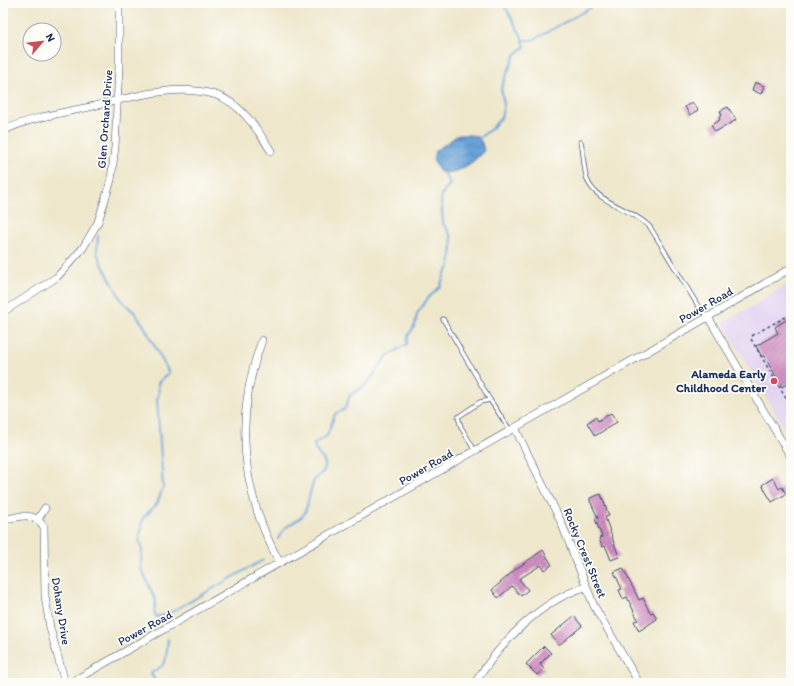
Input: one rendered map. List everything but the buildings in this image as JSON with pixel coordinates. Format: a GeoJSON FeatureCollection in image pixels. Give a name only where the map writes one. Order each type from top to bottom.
{"type":"FeatureCollection","features":[{"type":"Feature","properties":{"kind":"street","name":"Glen Orchard Drive"},"geometry":{"type":"LineString","coordinates":[[3,312],[57,277],[83,248],[98,222],[111,180],[115,147],[116,100],[119,63],[119,3]]}},
{"type":"Feature","properties":{"kind":"street"},"geometry":{"type":"LineString","coordinates":[[3,131],[48,114],[170,91],[194,90],[218,96],[231,103],[247,116],[271,151]]}},
{"type":"Feature","properties":{"kind":"street","name":"Power Road"},"geometry":{"type":"LineString","coordinates":[[70,683],[513,430],[791,268]]}},
{"type":"Feature","properties":{"kind":"street"},"geometry":{"type":"LineString","coordinates":[[708,317],[791,457]]}},
{"type":"Feature","properties":{"kind":"street"},"geometry":{"type":"LineString","coordinates":[[262,340],[250,380],[245,425],[245,450],[252,494],[266,538],[280,563]]}},
{"type":"Feature","properties":{"kind":"street","name":"Rocky Crest Street"},"geometry":{"type":"LineString","coordinates":[[513,430],[561,522],[585,586],[602,620],[639,683]]}},
{"type":"Feature","properties":{"kind":"street"},"geometry":{"type":"LineString","coordinates":[[3,520],[25,516],[34,516],[38,519],[45,508]]}},
{"type":"Feature","properties":{"kind":"street","name":"Dohany Drive"},"geometry":{"type":"LineString","coordinates":[[38,519],[44,527],[45,596],[50,628],[65,683]]}},
{"type":"Feature","properties":{"kind":"street"},"geometry":{"type":"LineString","coordinates":[[475,683],[491,660],[524,625],[559,597],[585,586]]}},
{"type":"Feature","properties":{"kind":"lane"},"geometry":{"type":"LineString","coordinates":[[581,142],[587,178],[591,187],[597,194],[629,211],[643,220],[650,227],[700,309],[708,317]]}},
{"type":"Feature","properties":{"kind":"lane"},"geometry":{"type":"LineString","coordinates":[[443,319],[490,400],[513,430]]}},
{"type":"Feature","properties":{"kind":"lane"},"geometry":{"type":"LineString","coordinates":[[475,451],[461,427],[458,417],[480,402],[490,400]]}},
{"type":"Feature","properties":{"kind":"path"},"geometry":{"type":"LineString","coordinates":[[791,314],[751,337],[751,341],[791,407]]}},
{"type":"Feature","properties":{"kind":"path"},"geometry":{"type":"LineString","coordinates":[[773,378],[777,377]]}},
{"type":"Feature","properties":{"kind":"shaded area","name":"Alameda Early Childhood Center"},"geometry":{"type":"Polygon","coordinates":[[[791,283],[791,440],[723,323],[791,283]]]}},
{"type":"Feature","properties":{"kind":"water"},"geometry":{"type":"Polygon","coordinates":[[[458,135],[476,136],[481,141],[484,151],[464,168],[453,172],[440,172],[433,159],[435,151],[458,135]]]}},
{"type":"Feature","properties":{"kind":"waterway"},"geometry":{"type":"LineString","coordinates":[[478,139],[491,129],[501,118],[504,104],[501,88],[515,55],[525,46],[521,35],[503,3]]}},
{"type":"Feature","properties":{"kind":"waterway"},"geometry":{"type":"LineString","coordinates":[[524,40],[533,40],[599,3]]}},
{"type":"Feature","properties":{"kind":"waterway"},"geometry":{"type":"LineString","coordinates":[[278,539],[287,526],[298,520],[304,514],[314,481],[322,473],[325,467],[324,461],[316,450],[315,443],[327,436],[335,414],[345,409],[350,395],[366,385],[386,357],[407,344],[408,336],[415,325],[417,314],[428,298],[440,287],[445,273],[450,266],[452,245],[451,236],[443,223],[441,200],[441,195],[450,184],[444,172],[445,171]]}},
{"type":"Feature","properties":{"kind":"waterway"},"geometry":{"type":"LineString","coordinates":[[98,236],[97,253],[102,264],[122,301],[134,312],[144,326],[169,373],[158,383],[159,394],[157,399],[163,487],[157,504],[143,518],[139,541],[142,549],[141,568],[156,601],[154,613],[157,617],[168,614],[263,560]]}},
{"type":"Feature","properties":{"kind":"waterway"},"geometry":{"type":"LineString","coordinates":[[156,683],[151,673],[162,666],[166,659],[168,639]]}},
{"type":"Feature","properties":{"kind":"place","name":"Alameda Early Childhood Center"},"geometry":{"type":"Point","coordinates":[774,381]}}]}
